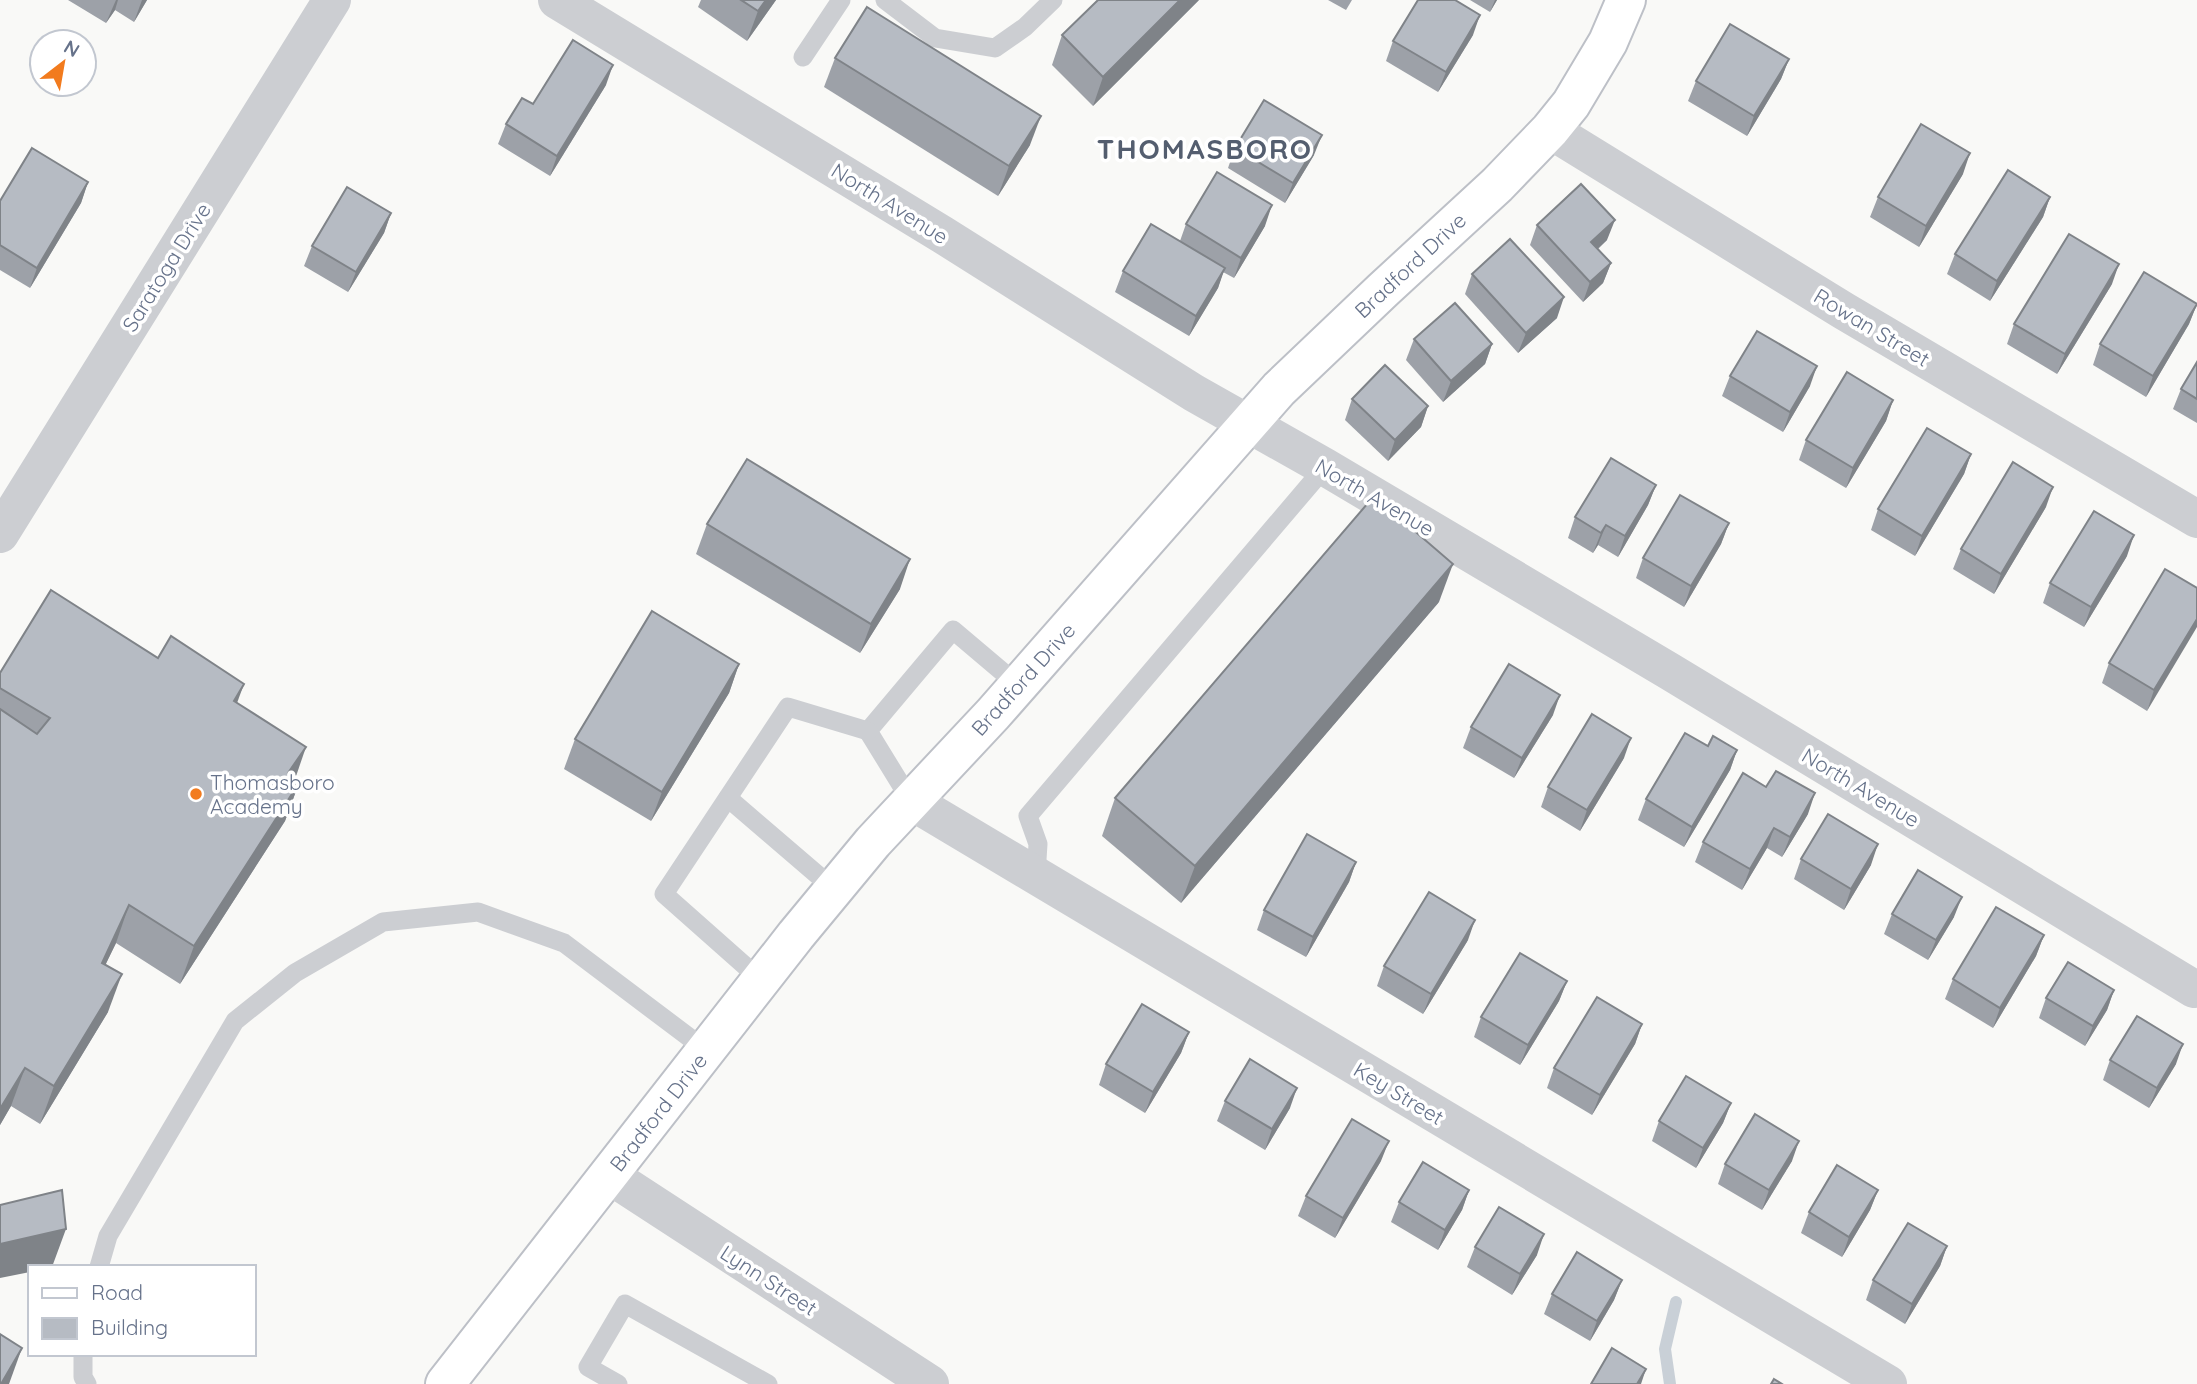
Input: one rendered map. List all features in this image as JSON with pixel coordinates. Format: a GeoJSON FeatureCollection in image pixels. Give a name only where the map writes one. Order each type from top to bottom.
{"type":"FeatureCollection","features":[{"type":"Feature","properties":{"kind":"street","name":"Saratoga Drive"},"geometry":{"type":"LineString","coordinates":[[0,534],[332,0]]}},
{"type":"Feature","properties":{"kind":"street","name":"North Avenue"},"geometry":{"type":"LineString","coordinates":[[557,0],[943,235],[1194,393],[1325,467],[1657,664],[2194,989]]}},
{"type":"Feature","properties":{"kind":"street","name":"Bradford Drive"},"geometry":{"type":"LineString","coordinates":[[445,1384],[761,979],[834,889],[911,801],[1018,685],[1279,389],[1497,185],[1550,130],[1571,104],[1608,42],[1626,0]]}},
{"type":"Feature","properties":{"kind":"street","name":"Rowan Street"},"geometry":{"type":"LineString","coordinates":[[1550,130],[1844,311],[2197,519]]}},
{"type":"Feature","properties":{"kind":"street","name":"Key Street"},"geometry":{"type":"LineString","coordinates":[[911,801],[1888,1384]]}},
{"type":"Feature","properties":{"kind":"street","name":"Lynn Street"},"geometry":{"type":"LineString","coordinates":[[609,1175],[930,1384]]}},
{"type":"Feature","properties":{"kind":"lane"},"geometry":{"type":"LineString","coordinates":[[803,57],[841,0]]}},
{"type":"Feature","properties":{"kind":"lane"},"geometry":{"type":"LineString","coordinates":[[885,0],[935,38],[995,48],[1025,27],[1053,0]]}},
{"type":"Feature","properties":{"kind":"lane"},"geometry":{"type":"LineString","coordinates":[[1036,875],[1038,844],[1028,817],[1325,467]]}},
{"type":"Feature","properties":{"kind":"lane"},"geometry":{"type":"LineString","coordinates":[[868,731],[953,629],[1018,685]]}},
{"type":"Feature","properties":{"kind":"lane"},"geometry":{"type":"LineString","coordinates":[[761,979],[664,894],[789,707],[868,731],[911,801]]}},
{"type":"Feature","properties":{"kind":"lane"},"geometry":{"type":"LineString","coordinates":[[728,798],[834,889]]}},
{"type":"Feature","properties":{"kind":"lane"},"geometry":{"type":"LineString","coordinates":[[100,1265],[108,1236],[235,1021],[295,973],[383,922],[478,912],[564,943],[706,1050]]}},
{"type":"Feature","properties":{"kind":"lane"},"geometry":{"type":"LineString","coordinates":[[618,1384],[588,1367],[625,1304],[768,1384]]}},
{"type":"Feature","properties":{"kind":"lane"},"geometry":{"type":"LineString","coordinates":[[83,1356],[83,1377],[87,1384]]}},
{"type":"Feature","properties":{"kind":"building"},"geometry":{"type":"Polygon","coordinates":[[[741,0],[766,0],[758,11],[741,0]]]}},
{"type":"Feature","properties":{"kind":"building"},"geometry":{"type":"Polygon","coordinates":[[[1098,0],[1180,0],[1103,77],[1062,35],[1098,0]]]}},
{"type":"Feature","properties":{"kind":"building"},"geometry":{"type":"Polygon","coordinates":[[[1418,0],[1455,0],[1480,15],[1446,72],[1393,41],[1418,0]]]}},
{"type":"Feature","properties":{"kind":"building"},"geometry":{"type":"Polygon","coordinates":[[[867,7],[1041,116],[1009,166],[835,58],[867,7]]]}},
{"type":"Feature","properties":{"kind":"building"},"geometry":{"type":"Polygon","coordinates":[[[1730,24],[1789,59],[1754,116],[1696,81],[1730,24]]]}},
{"type":"Feature","properties":{"kind":"building"},"geometry":{"type":"Polygon","coordinates":[[[573,40],[613,65],[557,156],[506,124],[522,98],[533,104],[573,40]]]}},
{"type":"Feature","properties":{"kind":"building"},"geometry":{"type":"Polygon","coordinates":[[[1264,100],[1322,135],[1293,183],[1235,148],[1264,100]]]}},
{"type":"Feature","properties":{"kind":"building"},"geometry":{"type":"Polygon","coordinates":[[[1921,124],[1970,153],[1926,226],[1878,197],[1921,124]]]}},
{"type":"Feature","properties":{"kind":"building"},"geometry":{"type":"Polygon","coordinates":[[[32,148],[88,182],[37,268],[0,245],[0,201],[32,148]]]}},
{"type":"Feature","properties":{"kind":"building"},"geometry":{"type":"Polygon","coordinates":[[[2008,170],[2050,197],[1997,281],[1955,254],[2008,170]]]}},
{"type":"Feature","properties":{"kind":"building"},"geometry":{"type":"Polygon","coordinates":[[[1217,172],[1272,205],[1241,258],[1186,224],[1217,172]]]}},
{"type":"Feature","properties":{"kind":"building"},"geometry":{"type":"Polygon","coordinates":[[[1581,184],[1615,220],[1591,242],[1611,263],[1590,282],[1537,225],[1581,184]]]}},
{"type":"Feature","properties":{"kind":"building"},"geometry":{"type":"Polygon","coordinates":[[[347,187],[391,213],[356,272],[312,246],[347,187]]]}},
{"type":"Feature","properties":{"kind":"building"},"geometry":{"type":"Polygon","coordinates":[[[1151,224],[1225,268],[1196,316],[1123,271],[1151,224]]]}},
{"type":"Feature","properties":{"kind":"building"},"geometry":{"type":"Polygon","coordinates":[[[2069,234],[2119,264],[2065,354],[2014,324],[2069,234]]]}},
{"type":"Feature","properties":{"kind":"building"},"geometry":{"type":"Polygon","coordinates":[[[1510,239],[1564,297],[1526,333],[1472,274],[1510,239]]]}},
{"type":"Feature","properties":{"kind":"building"},"geometry":{"type":"Polygon","coordinates":[[[2144,272],[2197,304],[2153,376],[2100,344],[2144,272]]]}},
{"type":"Feature","properties":{"kind":"building"},"geometry":{"type":"Polygon","coordinates":[[[1455,303],[1492,344],[1451,381],[1414,339],[1455,303]]]}},
{"type":"Feature","properties":{"kind":"building"},"geometry":{"type":"Polygon","coordinates":[[[1757,331],[1817,366],[1790,412],[1730,376],[1757,331]]]}},
{"type":"Feature","properties":{"kind":"building"},"geometry":{"type":"Polygon","coordinates":[[[2197,362],[2197,399],[2181,389],[2197,362]]]}},
{"type":"Feature","properties":{"kind":"building"},"geometry":{"type":"Polygon","coordinates":[[[1385,365],[1428,406],[1395,440],[1352,399],[1385,365]]]}},
{"type":"Feature","properties":{"kind":"building"},"geometry":{"type":"Polygon","coordinates":[[[1847,372],[1893,400],[1853,468],[1806,440],[1847,372]]]}},
{"type":"Feature","properties":{"kind":"building"},"geometry":{"type":"Polygon","coordinates":[[[1927,428],[1971,454],[1922,536],[1878,509],[1927,428]]]}},
{"type":"Feature","properties":{"kind":"building"},"geometry":{"type":"Polygon","coordinates":[[[1611,458],[1656,485],[1625,536],[1606,525],[1601,533],[1575,517],[1611,458]]]}},
{"type":"Feature","properties":{"kind":"building"},"geometry":{"type":"Polygon","coordinates":[[[747,459],[910,559],[871,624],[707,524],[747,459]]]}},
{"type":"Feature","properties":{"kind":"building"},"geometry":{"type":"Polygon","coordinates":[[[2013,462],[2053,487],[2001,574],[1961,549],[2013,462]]]}},
{"type":"Feature","properties":{"kind":"building"},"geometry":{"type":"Polygon","coordinates":[[[1680,495],[1729,523],[1691,586],[1643,558],[1680,495]]]}},
{"type":"Feature","properties":{"kind":"building"},"geometry":{"type":"Polygon","coordinates":[[[1374,496],[1453,564],[1195,866],[1115,798],[1374,496]]]}},
{"type":"Feature","properties":{"kind":"building"},"geometry":{"type":"Polygon","coordinates":[[[2094,511],[2134,535],[2091,607],[2050,583],[2094,511]]]}},
{"type":"Feature","properties":{"kind":"building"},"geometry":{"type":"Polygon","coordinates":[[[2165,569],[2197,588],[2197,619],[2154,690],[2109,663],[2165,569]]]}},
{"type":"Feature","properties":{"kind":"building"},"geometry":{"type":"Polygon","coordinates":[[[51,590],[158,658],[171,636],[244,684],[234,701],[306,747],[288,773],[299,783],[194,946],[129,905],[102,963],[122,974],[54,1086],[25,1068],[0,1109],[0,709],[37,734],[50,718],[0,688],[0,673],[51,590]]]}},
{"type":"Feature","properties":{"kind":"building"},"geometry":{"type":"Polygon","coordinates":[[[652,611],[739,664],[662,792],[575,739],[652,611]]]}},
{"type":"Feature","properties":{"kind":"building"},"geometry":{"type":"Polygon","coordinates":[[[1509,664],[1560,695],[1522,758],[1471,727],[1509,664]]]}},
{"type":"Feature","properties":{"kind":"building"},"geometry":{"type":"Polygon","coordinates":[[[1592,714],[1631,738],[1587,810],[1548,787],[1592,714]]]}},
{"type":"Feature","properties":{"kind":"building"},"geometry":{"type":"Polygon","coordinates":[[[1685,733],[1708,746],[1713,736],[1737,750],[1692,827],[1646,799],[1685,733]]]}},
{"type":"Feature","properties":{"kind":"building"},"geometry":{"type":"Polygon","coordinates":[[[1776,771],[1815,793],[1790,837],[1774,828],[1750,869],[1703,842],[1743,773],[1766,787],[1776,771]]]}},
{"type":"Feature","properties":{"kind":"building"},"geometry":{"type":"Polygon","coordinates":[[[1828,814],[1878,844],[1851,889],[1801,859],[1828,814]]]}},
{"type":"Feature","properties":{"kind":"building"},"geometry":{"type":"Polygon","coordinates":[[[1307,834],[1356,862],[1313,937],[1264,910],[1307,834]]]}},
{"type":"Feature","properties":{"kind":"building"},"geometry":{"type":"Polygon","coordinates":[[[1918,870],[1962,897],[1936,940],[1892,914],[1918,870]]]}},
{"type":"Feature","properties":{"kind":"building"},"geometry":{"type":"Polygon","coordinates":[[[1429,892],[1475,920],[1431,994],[1384,966],[1429,892]]]}},
{"type":"Feature","properties":{"kind":"building"},"geometry":{"type":"Polygon","coordinates":[[[1996,907],[2044,935],[2000,1008],[1953,979],[1996,907]]]}},
{"type":"Feature","properties":{"kind":"building"},"geometry":{"type":"Polygon","coordinates":[[[1520,953],[1567,981],[1528,1045],[1481,1017],[1520,953]]]}},
{"type":"Feature","properties":{"kind":"building"},"geometry":{"type":"Polygon","coordinates":[[[2068,962],[2114,990],[2093,1026],[2046,998],[2068,962]]]}},
{"type":"Feature","properties":{"kind":"building"},"geometry":{"type":"Polygon","coordinates":[[[1597,997],[1642,1024],[1600,1095],[1554,1068],[1597,997]]]}},
{"type":"Feature","properties":{"kind":"building"},"geometry":{"type":"Polygon","coordinates":[[[1142,1004],[1189,1032],[1153,1092],[1106,1064],[1142,1004]]]}},
{"type":"Feature","properties":{"kind":"building"},"geometry":{"type":"Polygon","coordinates":[[[2137,1016],[2183,1044],[2157,1088],[2110,1060],[2137,1016]]]}},
{"type":"Feature","properties":{"kind":"building"},"geometry":{"type":"Polygon","coordinates":[[[1250,1059],[1297,1088],[1272,1129],[1225,1101],[1250,1059]]]}},
{"type":"Feature","properties":{"kind":"building"},"geometry":{"type":"Polygon","coordinates":[[[1686,1076],[1731,1103],[1703,1148],[1659,1121],[1686,1076]]]}},
{"type":"Feature","properties":{"kind":"building"},"geometry":{"type":"Polygon","coordinates":[[[1755,1114],[1799,1141],[1769,1190],[1725,1164],[1755,1114]]]}},
{"type":"Feature","properties":{"kind":"building"},"geometry":{"type":"Polygon","coordinates":[[[1352,1119],[1389,1141],[1343,1218],[1306,1196],[1352,1119]]]}},
{"type":"Feature","properties":{"kind":"building"},"geometry":{"type":"Polygon","coordinates":[[[1423,1162],[1469,1190],[1445,1230],[1399,1202],[1423,1162]]]}},
{"type":"Feature","properties":{"kind":"building"},"geometry":{"type":"Polygon","coordinates":[[[1837,1165],[1878,1190],[1849,1237],[1809,1212],[1837,1165]]]}},
{"type":"Feature","properties":{"kind":"building"},"geometry":{"type":"Polygon","coordinates":[[[62,1190],[66,1229],[0,1244],[0,1205],[62,1190]]]}},
{"type":"Feature","properties":{"kind":"building"},"geometry":{"type":"Polygon","coordinates":[[[1499,1207],[1544,1234],[1520,1274],[1475,1247],[1499,1207]]]}},
{"type":"Feature","properties":{"kind":"building"},"geometry":{"type":"Polygon","coordinates":[[[1908,1223],[1947,1246],[1912,1304],[1873,1280],[1908,1223]]]}},
{"type":"Feature","properties":{"kind":"building"},"geometry":{"type":"Polygon","coordinates":[[[1577,1252],[1622,1280],[1597,1321],[1552,1294],[1577,1252]]]}},
{"type":"Feature","properties":{"kind":"building"},"geometry":{"type":"Polygon","coordinates":[[[0,1334],[22,1348],[1,1384],[0,1384],[0,1334]]]}},
{"type":"Feature","properties":{"kind":"building"},"geometry":{"type":"Polygon","coordinates":[[[1612,1348],[1646,1369],[1637,1384],[1591,1384],[1612,1348]]]}},
{"type":"Feature","properties":{"kind":"waterway"},"geometry":{"type":"LineString","coordinates":[[1670,1384],[1665,1349],[1676,1302]]}},
{"type":"Feature","properties":{"kind":"place","name":"Thomasboro Academy"},"geometry":{"type":"Point","coordinates":[196,794]}},
{"type":"Feature","properties":{"kind":"district","name":"THOMASBORO"},"geometry":{"type":"Point","coordinates":[1205,148]}}]}
